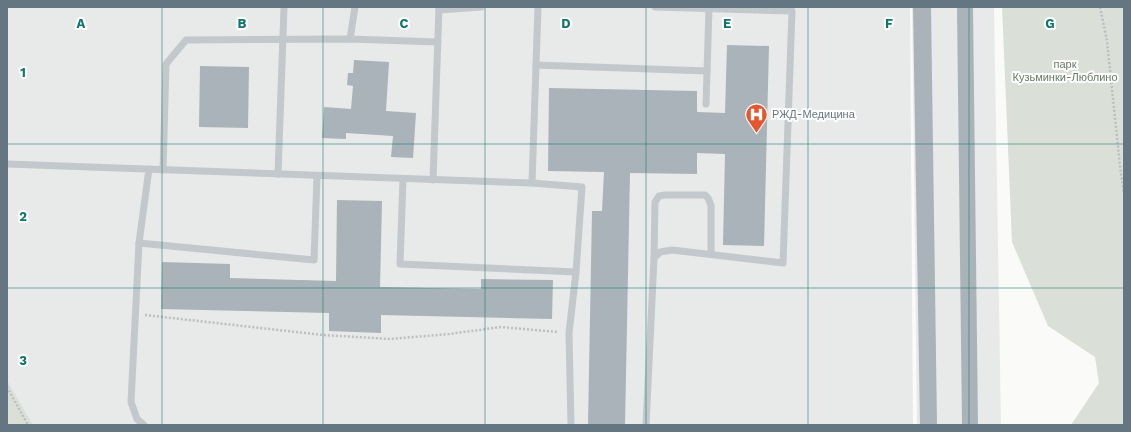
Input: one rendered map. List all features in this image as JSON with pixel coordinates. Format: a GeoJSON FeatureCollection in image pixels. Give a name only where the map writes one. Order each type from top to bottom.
{"type":"FeatureCollection","features":[{"type":"Feature","properties":{"kind":"lane"},"geometry":{"type":"LineString","coordinates":[[278,174],[284,7]]}},
{"type":"Feature","properties":{"kind":"lane"},"geometry":{"type":"LineString","coordinates":[[350,39],[355,7]]}},
{"type":"Feature","properties":{"kind":"lane"},"geometry":{"type":"LineString","coordinates":[[433,180],[439,8],[480,7]]}},
{"type":"Feature","properties":{"kind":"lane"},"geometry":{"type":"LineString","coordinates":[[532,184],[538,7]]}},
{"type":"Feature","properties":{"kind":"lane"},"geometry":{"type":"LineString","coordinates":[[654,258],[660,252],[672,250],[783,263],[792,11],[655,7]]}},
{"type":"Feature","properties":{"kind":"lane"},"geometry":{"type":"LineString","coordinates":[[706,104],[709,8]]}},
{"type":"Feature","properties":{"kind":"lane"},"geometry":{"type":"LineString","coordinates":[[163,170],[166,64],[186,40],[350,39],[438,42]]}},
{"type":"Feature","properties":{"kind":"lane"},"geometry":{"type":"LineString","coordinates":[[536,65],[707,71]]}},
{"type":"Feature","properties":{"kind":"lane"},"geometry":{"type":"LineString","coordinates":[[7,164],[582,187],[576,272],[569,333],[571,425]]}},
{"type":"Feature","properties":{"kind":"lane"},"geometry":{"type":"LineString","coordinates":[[144,425],[137,419],[131,402],[139,242],[149,169]]}},
{"type":"Feature","properties":{"kind":"lane"},"geometry":{"type":"LineString","coordinates":[[139,242],[314,260],[317,176]]}},
{"type":"Feature","properties":{"kind":"lane"},"geometry":{"type":"LineString","coordinates":[[403,179],[400,264],[576,272]]}},
{"type":"Feature","properties":{"kind":"lane"},"geometry":{"type":"LineString","coordinates":[[646,425],[654,258],[655,202],[659,196],[666,194],[705,196],[708,198],[710,205],[711,254]]}},
{"type":"Feature","properties":{"kind":"path"},"geometry":{"type":"LineString","coordinates":[[1100,7],[1107,41],[1124,194]]}},
{"type":"Feature","properties":{"kind":"path"},"geometry":{"type":"LineString","coordinates":[[135,314],[323,335],[390,339],[449,334],[501,326],[569,333]]}},
{"type":"Feature","properties":{"kind":"path"},"geometry":{"type":"LineString","coordinates":[[7,387],[28,425]]}},
{"type":"Feature","properties":{"kind":"shaded area"},"geometry":{"type":"Polygon","coordinates":[[[8,7],[910,7],[913,425],[33,425],[7,380],[8,7]]]}},
{"type":"Feature","properties":{"kind":"shaded area"},"geometry":{"type":"Polygon","coordinates":[[[912,7],[994,7],[1001,425],[917,425],[912,7]]]}},
{"type":"Feature","properties":{"kind":"green space","name":"парк Кузьминки-Люблино"},"geometry":{"type":"Polygon","coordinates":[[[1002,7],[1124,7],[1124,425],[1071,425],[1099,383],[1095,357],[1048,326],[1012,242],[1002,7]]]}},
{"type":"Feature","properties":{"kind":"green space"},"geometry":{"type":"Polygon","coordinates":[[[7,380],[33,425],[7,425],[7,380]]]}},
{"type":"Feature","properties":{"kind":"building"},"geometry":{"type":"Polygon","coordinates":[[[913,7],[931,7],[937,425],[920,425],[913,7]]]}},
{"type":"Feature","properties":{"kind":"building"},"geometry":{"type":"Polygon","coordinates":[[[957,7],[973,7],[978,425],[962,425],[957,7]]]}},
{"type":"Feature","properties":{"kind":"building"},"geometry":{"type":"Polygon","coordinates":[[[727,45],[769,46],[764,246],[723,245],[725,154],[697,153],[697,174],[630,173],[625,425],[588,425],[592,211],[602,211],[604,172],[548,171],[549,88],[697,91],[697,112],[725,113],[727,45]]]}},
{"type":"Feature","properties":{"kind":"building"},"geometry":{"type":"Polygon","coordinates":[[[354,60],[389,62],[386,111],[416,113],[413,158],[391,157],[393,136],[346,133],[346,139],[322,138],[324,107],[351,109],[353,86],[347,85],[348,73],[353,73],[354,60]]]}},
{"type":"Feature","properties":{"kind":"building"},"geometry":{"type":"Polygon","coordinates":[[[200,66],[249,67],[248,128],[199,127],[200,66]]]}},
{"type":"Feature","properties":{"kind":"building"},"geometry":{"type":"Polygon","coordinates":[[[337,200],[382,201],[380,287],[481,289],[481,279],[553,280],[552,319],[381,315],[381,333],[329,331],[329,313],[161,309],[162,262],[230,264],[230,278],[336,281],[337,200]]]}},
{"type":"Feature","properties":{"kind":"place","name":"РЖД-Медицина"},"geometry":{"type":"Point","coordinates":[757,134]}}]}
